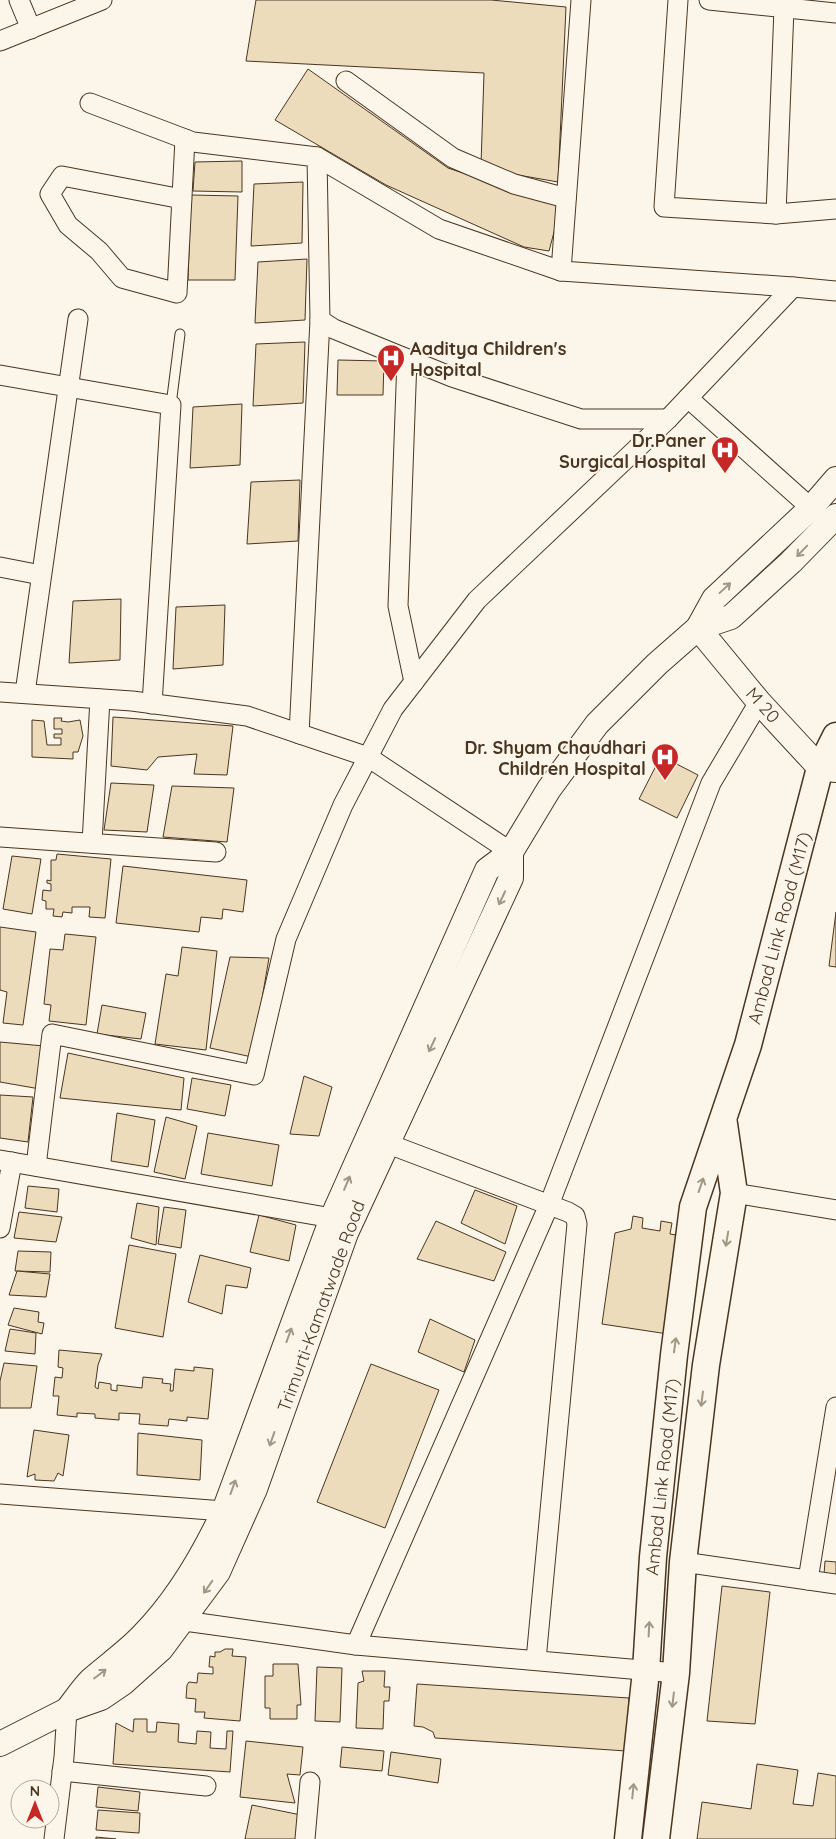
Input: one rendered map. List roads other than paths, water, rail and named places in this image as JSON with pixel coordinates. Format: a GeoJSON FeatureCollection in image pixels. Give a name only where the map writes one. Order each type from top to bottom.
{"type":"FeatureCollection","features":[{"type":"Feature","properties":{"kind":"main road","name":"Ambad Link Road (M17)"},"geometry":{"type":"LineString","coordinates":[[628,1839],[646,1671],[659,1499],[674,1355],[693,1207],[724,1121],[748,1045],[836,736]]}},
{"type":"Feature","properties":{"kind":"main road","name":"Ambad Link Road (M17)"},"geometry":{"type":"LineString","coordinates":[[656,1839],[676,1673],[683,1562],[706,1365],[734,1193],[724,1121]]}},
{"type":"Feature","properties":{"kind":"street"},"geometry":{"type":"LineString","coordinates":[[19,0],[31,29]]}},
{"type":"Feature","properties":{"kind":"street"},"geometry":{"type":"LineString","coordinates":[[0,41],[102,0]]}},
{"type":"Feature","properties":{"kind":"street"},"geometry":{"type":"LineString","coordinates":[[561,272],[581,0]]}},
{"type":"Feature","properties":{"kind":"street"},"geometry":{"type":"LineString","coordinates":[[678,0],[664,207],[776,214],[836,209]]}},
{"type":"Feature","properties":{"kind":"street"},"geometry":{"type":"LineString","coordinates":[[709,0],[836,13]]}},
{"type":"Feature","properties":{"kind":"street"},"geometry":{"type":"LineString","coordinates":[[776,214],[784,8]]}},
{"type":"Feature","properties":{"kind":"street"},"geometry":{"type":"LineString","coordinates":[[346,81],[453,158],[514,184],[566,198]]}},
{"type":"Feature","properties":{"kind":"street"},"geometry":{"type":"LineString","coordinates":[[90,103],[193,142],[316,157],[438,229],[561,272],[836,291]]}},
{"type":"Feature","properties":{"kind":"street"},"geometry":{"type":"LineString","coordinates":[[182,199],[62,176],[50,194],[68,225],[99,251],[122,278],[177,293],[182,199],[185,139]]}},
{"type":"Feature","properties":{"kind":"street"},"geometry":{"type":"LineString","coordinates":[[299,734],[320,320],[316,157]]}},
{"type":"Feature","properties":{"kind":"street"},"geometry":{"type":"LineString","coordinates":[[36,1166],[52,1034],[254,1075],[286,939],[343,805],[393,709],[477,600],[668,419],[793,287]]}},
{"type":"Feature","properties":{"kind":"street"},"geometry":{"type":"LineString","coordinates":[[24,693],[78,319]]}},
{"type":"Feature","properties":{"kind":"street"},"geometry":{"type":"LineString","coordinates":[[320,320],[334,329],[452,377],[581,420],[668,419]]}},
{"type":"Feature","properties":{"kind":"street"},"geometry":{"type":"LineString","coordinates":[[408,359],[398,606],[414,682]]}},
{"type":"Feature","properties":{"kind":"street"},"geometry":{"type":"LineString","coordinates":[[0,375],[171,405],[152,704]]}},
{"type":"Feature","properties":{"kind":"street"},"geometry":{"type":"LineString","coordinates":[[688,398],[825,516]]}},
{"type":"Feature","properties":{"kind":"street","name":"Trimurti-Kamatwade Road"},"geometry":{"type":"LineString","coordinates":[[67,1710],[91,1680],[123,1656],[159,1618],[198,1564],[224,1511],[340,1222],[487,870],[511,852],[549,789],[597,724],[657,664],[698,628],[730,617],[791,562],[825,516],[836,479]]}},
{"type":"Feature","properties":{"kind":"street"},"geometry":{"type":"LineString","coordinates":[[0,567],[41,575]]}},
{"type":"Feature","properties":{"kind":"street","name":"M 20"},"geometry":{"type":"LineString","coordinates":[[698,628],[759,702],[828,769]]}},
{"type":"Feature","properties":{"kind":"street"},"geometry":{"type":"LineString","coordinates":[[0,692],[152,704],[247,716],[368,757],[511,852]]}},
{"type":"Feature","properties":{"kind":"street"},"geometry":{"type":"LineString","coordinates":[[92,843],[100,699]]}},
{"type":"Feature","properties":{"kind":"street"},"geometry":{"type":"LineString","coordinates":[[356,1645],[549,1205],[711,783],[759,702]]}},
{"type":"Feature","properties":{"kind":"street"},"geometry":{"type":"LineString","coordinates":[[0,837],[216,852]]}},
{"type":"Feature","properties":{"kind":"street","name":"Trimurti-Kamatwade Road"},"geometry":{"type":"LineString","coordinates":[[0,1744],[67,1710],[101,1698],[123,1683],[161,1649],[218,1572],[240,1527],[340,1222],[386,1143],[511,878],[511,852]]}},
{"type":"Feature","properties":{"kind":"street"},"geometry":{"type":"LineString","coordinates":[[386,1143],[574,1216],[577,1231],[536,1660]]}},
{"type":"Feature","properties":{"kind":"street"},"geometry":{"type":"LineString","coordinates":[[0,1228],[6,1161],[340,1222]]}},
{"type":"Feature","properties":{"kind":"street"},"geometry":{"type":"LineString","coordinates":[[734,1193],[836,1210]]}},
{"type":"Feature","properties":{"kind":"street"},"geometry":{"type":"LineString","coordinates":[[808,1580],[830,1477],[836,1407]]}},
{"type":"Feature","properties":{"kind":"street"},"geometry":{"type":"LineString","coordinates":[[0,1494],[224,1511]]}},
{"type":"Feature","properties":{"kind":"street"},"geometry":{"type":"LineString","coordinates":[[683,1562],[836,1584]]}},
{"type":"Feature","properties":{"kind":"street"},"geometry":{"type":"LineString","coordinates":[[159,1618],[356,1645],[676,1673]]}},
{"type":"Feature","properties":{"kind":"street"},"geometry":{"type":"LineString","coordinates":[[54,1839],[67,1710]]}},
{"type":"Feature","properties":{"kind":"street"},"geometry":{"type":"LineString","coordinates":[[62,1771],[206,1786]]}},
{"type":"Feature","properties":{"kind":"street"},"geometry":{"type":"LineString","coordinates":[[304,1839],[310,1782]]}},
{"type":"Feature","properties":{"kind":"lane"},"geometry":{"type":"LineString","coordinates":[[171,405],[180,334]]}},
{"type":"Feature","properties":{"kind":"place","name":"Aaditya Children's Hospital"},"geometry":{"type":"Point","coordinates":[391,382]}},
{"type":"Feature","properties":{"kind":"place","name":"Dr.Paner Surgical Hospital"},"geometry":{"type":"Point","coordinates":[725,474]}},
{"type":"Feature","properties":{"kind":"place","name":"Dr. Shyam Chaudhari Children Hospital"},"geometry":{"type":"Point","coordinates":[665,781]}}]}
